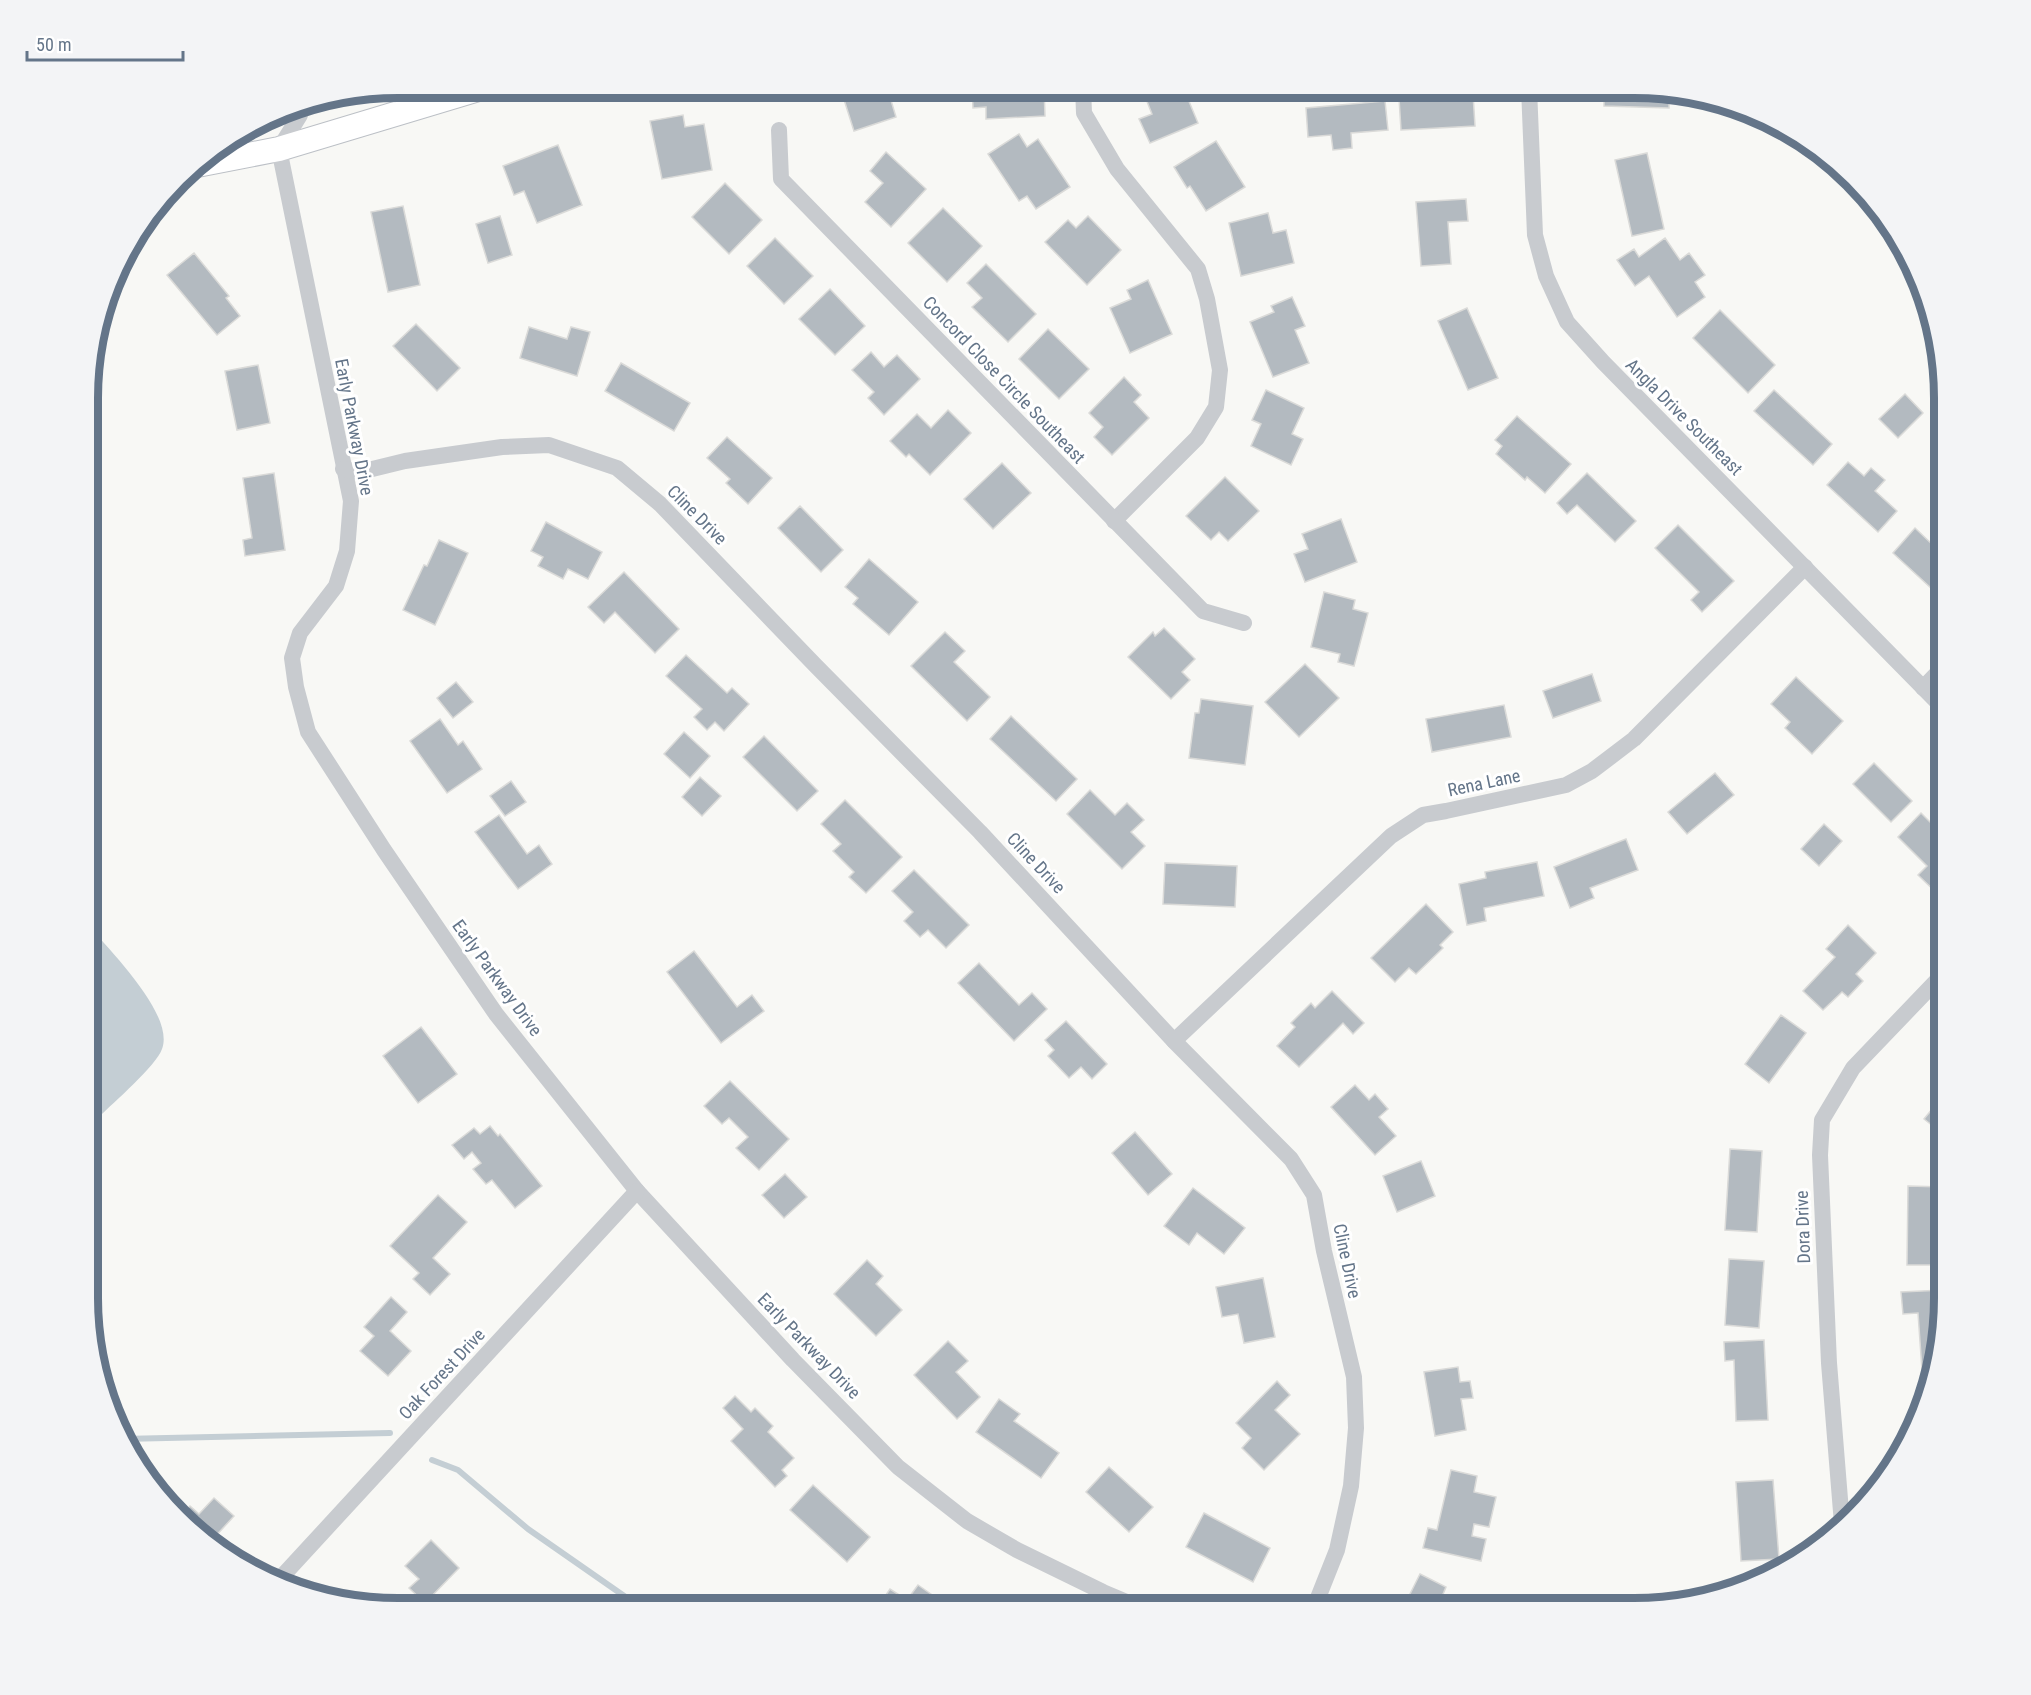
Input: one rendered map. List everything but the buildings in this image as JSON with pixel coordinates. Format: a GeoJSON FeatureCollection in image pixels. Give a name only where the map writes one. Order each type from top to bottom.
{"type":"FeatureCollection","features":[{"type":"Feature","properties":{"kind":"street"},"geometry":{"type":"LineString","coordinates":[[211,162],[279,149],[448,98]]}},
{"type":"Feature","properties":{"kind":"street"},"geometry":{"type":"LineString","coordinates":[[1083,98],[1084,113],[1117,170],[1198,269],[1208,298],[1221,370],[1216,406],[1197,438],[1114,521]]}},
{"type":"Feature","properties":{"kind":"street","name":"Angla Drive Southeast"},"geometry":{"type":"LineString","coordinates":[[1529,98],[1535,235],[1546,276],[1567,322],[1602,362],[1934,700]]}},
{"type":"Feature","properties":{"kind":"street"},"geometry":{"type":"LineString","coordinates":[[279,149],[300,114]]}},
{"type":"Feature","properties":{"kind":"street","name":"Concord Close Circle Southeast"},"geometry":{"type":"LineString","coordinates":[[779,130],[781,179],[1203,611],[1244,623]]}},
{"type":"Feature","properties":{"kind":"street","name":"Early Parkway Drive"},"geometry":{"type":"LineString","coordinates":[[279,149],[351,501],[347,551],[336,586],[300,633],[292,658],[296,687],[308,732],[384,850],[496,1014],[637,1191],[793,1360],[898,1467],[968,1521],[1017,1550],[1117,1598]]}},
{"type":"Feature","properties":{"kind":"street","name":"Cline Drive"},"geometry":{"type":"LineString","coordinates":[[343,469],[360,472],[405,461],[469,451],[549,445],[617,468],[660,504],[980,832],[1174,1041],[1291,1159],[1314,1195],[1324,1251],[1354,1377],[1356,1428],[1352,1486],[1337,1550],[1318,1598]]}},
{"type":"Feature","properties":{"kind":"street","name":"Rena Lane"},"geometry":{"type":"LineString","coordinates":[[1174,1041],[1391,836],[1423,814],[1566,785],[1592,771],[1634,739],[1805,567]]}},
{"type":"Feature","properties":{"kind":"street"},"geometry":{"type":"LineString","coordinates":[[1923,688],[1934,676]]}},
{"type":"Feature","properties":{"kind":"street","name":"Dora Drive"},"geometry":{"type":"LineString","coordinates":[[1841,1514],[1829,1363],[1820,1155],[1822,1120],[1853,1068],[1934,983]]}},
{"type":"Feature","properties":{"kind":"street","name":"Oak Forest Drive"},"geometry":{"type":"LineString","coordinates":[[283,1575],[637,1191]]}},
{"type":"Feature","properties":{"kind":"shaded area"},"geometry":{"type":"Polygon","coordinates":[[[98,936],[125,967],[150,1002],[159,1019],[163,1035],[162,1049],[152,1065],[99,1117],[98,936]]]}},
{"type":"Feature","properties":{"kind":"waterway"},"geometry":{"type":"LineString","coordinates":[[133,1439],[390,1433]]}},
{"type":"Feature","properties":{"kind":"waterway"},"geometry":{"type":"LineString","coordinates":[[432,1460],[458,1470],[528,1529],[627,1598]]}}]}
